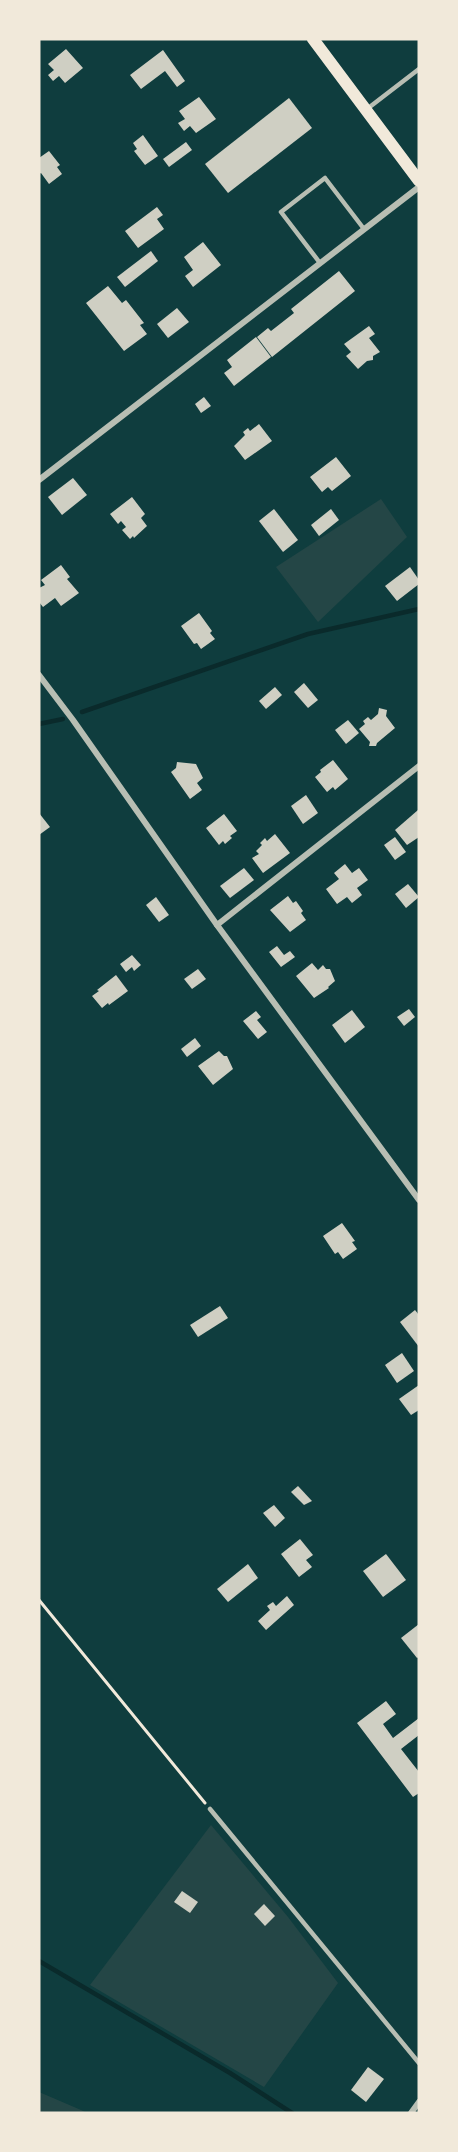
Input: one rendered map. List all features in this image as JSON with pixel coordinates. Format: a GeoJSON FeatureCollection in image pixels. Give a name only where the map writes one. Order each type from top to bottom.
{"type":"FeatureCollection","features":[{"type":"Feature","properties":{"kind":"main road"},"geometry":{"type":"LineString","coordinates":[[313,39],[419,181]]}},
{"type":"Feature","properties":{"kind":"street"},"geometry":{"type":"LineString","coordinates":[[39,480],[419,187]]}},
{"type":"Feature","properties":{"kind":"street"},"geometry":{"type":"LineString","coordinates":[[39,675],[217,925],[419,1200]]}},
{"type":"Feature","properties":{"kind":"street"},"geometry":{"type":"LineString","coordinates":[[217,925],[419,766]]}},
{"type":"Feature","properties":{"kind":"street"},"geometry":{"type":"LineString","coordinates":[[411,2113],[419,2102]]}},
{"type":"Feature","properties":{"kind":"lane"},"geometry":{"type":"LineString","coordinates":[[367,110],[419,69]]}},
{"type":"Feature","properties":{"kind":"lane"},"geometry":{"type":"LineString","coordinates":[[320,263],[281,212],[325,178],[364,229]]}},
{"type":"Feature","properties":{"kind":"lane"},"geometry":{"type":"LineString","coordinates":[[210,1809],[419,2063]]}},
{"type":"Feature","properties":{"kind":"path"},"geometry":{"type":"LineString","coordinates":[[39,1600],[210,1809]]}},
{"type":"Feature","properties":{"kind":"shaded area"},"geometry":{"type":"Polygon","coordinates":[[[381,499],[407,537],[318,622],[276,567],[381,499]]]}},
{"type":"Feature","properties":{"kind":"shaded area"},"geometry":{"type":"Polygon","coordinates":[[[211,1825],[288,1917],[338,1983],[264,2087],[90,1985],[211,1825]]]}},
{"type":"Feature","properties":{"kind":"shaded area"},"geometry":{"type":"Polygon","coordinates":[[[39,2092],[81,2110],[87,2113],[39,2113],[39,2092]]]}},
{"type":"Feature","properties":{"kind":"building"},"geometry":{"type":"Polygon","coordinates":[[[66,49],[83,68],[65,83],[59,76],[53,81],[48,75],[54,70],[48,64],[66,49]]]}},
{"type":"Feature","properties":{"kind":"building"},"geometry":{"type":"Polygon","coordinates":[[[163,50],[185,81],[177,87],[165,71],[141,89],[130,75],[163,50]]]}},
{"type":"Feature","properties":{"kind":"building"},"geometry":{"type":"Polygon","coordinates":[[[199,97],[216,119],[196,133],[190,126],[184,131],[178,123],[185,119],[179,111],[199,97]]]}},
{"type":"Feature","properties":{"kind":"building"},"geometry":{"type":"Polygon","coordinates":[[[289,98],[312,128],[228,193],[205,164],[289,98]]]}},
{"type":"Feature","properties":{"kind":"building"},"geometry":{"type":"Polygon","coordinates":[[[143,135],[158,156],[145,165],[134,151],[137,149],[133,143],[143,135]]]}},
{"type":"Feature","properties":{"kind":"building"},"geometry":{"type":"Polygon","coordinates":[[[186,142],[192,150],[169,167],[163,159],[186,142]]]}},
{"type":"Feature","properties":{"kind":"building"},"geometry":{"type":"Polygon","coordinates":[[[49,151],[60,165],[57,167],[62,174],[49,184],[41,173],[39,174],[39,158],[49,151]]]}},
{"type":"Feature","properties":{"kind":"building"},"geometry":{"type":"Polygon","coordinates":[[[157,207],[163,215],[157,219],[164,229],[138,248],[125,231],[157,207]]]}},
{"type":"Feature","properties":{"kind":"building"},"geometry":{"type":"Polygon","coordinates":[[[203,242],[221,265],[193,287],[185,276],[193,270],[184,257],[203,242]]]}},
{"type":"Feature","properties":{"kind":"building"},"geometry":{"type":"Polygon","coordinates":[[[151,251],[158,261],[125,287],[117,277],[151,251]]]}},
{"type":"Feature","properties":{"kind":"building"},"geometry":{"type":"Polygon","coordinates":[[[339,271],[355,291],[272,357],[257,337],[268,328],[271,331],[294,313],[291,309],[339,271]]]}},
{"type":"Feature","properties":{"kind":"building"},"geometry":{"type":"Polygon","coordinates":[[[108,286],[122,303],[126,300],[144,323],[140,325],[147,334],[124,351],[86,303],[108,286]]]}},
{"type":"Feature","properties":{"kind":"building"},"geometry":{"type":"Polygon","coordinates":[[[177,308],[189,322],[168,338],[157,324],[177,308]]]}},
{"type":"Feature","properties":{"kind":"building"},"geometry":{"type":"Polygon","coordinates":[[[369,326],[375,334],[369,338],[380,352],[373,356],[373,360],[367,361],[358,369],[346,356],[351,352],[344,344],[369,326]]]}},
{"type":"Feature","properties":{"kind":"building"},"geometry":{"type":"Polygon","coordinates":[[[256,337],[271,357],[234,386],[224,373],[232,367],[227,360],[256,337]]]}},
{"type":"Feature","properties":{"kind":"building"},"geometry":{"type":"Polygon","coordinates":[[[204,397],[211,406],[201,413],[195,404],[204,397]]]}},
{"type":"Feature","properties":{"kind":"building"},"geometry":{"type":"Polygon","coordinates":[[[259,424],[272,441],[245,460],[234,446],[245,435],[243,432],[248,428],[250,431],[259,424]]]}},
{"type":"Feature","properties":{"kind":"building"},"geometry":{"type":"Polygon","coordinates":[[[336,457],[351,476],[332,491],[328,487],[322,492],[310,477],[336,457]]]}},
{"type":"Feature","properties":{"kind":"building"},"geometry":{"type":"Polygon","coordinates":[[[73,478],[87,495],[62,515],[48,497],[73,478]]]}},
{"type":"Feature","properties":{"kind":"building"},"geometry":{"type":"Polygon","coordinates":[[[132,497],[145,514],[141,518],[147,526],[130,539],[122,530],[126,527],[121,521],[118,524],[110,514],[132,497]]]}},
{"type":"Feature","properties":{"kind":"building"},"geometry":{"type":"Polygon","coordinates":[[[274,509],[298,540],[283,552],[259,521],[274,509]]]}},
{"type":"Feature","properties":{"kind":"building"},"geometry":{"type":"Polygon","coordinates":[[[331,509],[339,520],[319,536],[311,525],[331,509]]]}},
{"type":"Feature","properties":{"kind":"building"},"geometry":{"type":"Polygon","coordinates":[[[61,565],[70,577],[67,579],[79,593],[61,606],[55,598],[43,607],[39,602],[39,588],[45,585],[41,580],[61,565]]]}},
{"type":"Feature","properties":{"kind":"building"},"geometry":{"type":"Polygon","coordinates":[[[410,567],[419,580],[419,584],[397,601],[385,586],[410,567]]]}},
{"type":"Feature","properties":{"kind":"building"},"geometry":{"type":"Polygon","coordinates":[[[199,613],[215,639],[201,649],[197,643],[194,644],[181,626],[199,613]]]}},
{"type":"Feature","properties":{"kind":"building"},"geometry":{"type":"Polygon","coordinates":[[[304,683],[318,700],[308,708],[294,692],[304,683]]]}},
{"type":"Feature","properties":{"kind":"building"},"geometry":{"type":"Polygon","coordinates":[[[275,687],[282,695],[266,709],[259,701],[275,687]]]}},
{"type":"Feature","properties":{"kind":"building"},"geometry":{"type":"Polygon","coordinates":[[[379,708],[387,710],[386,716],[395,728],[376,746],[369,746],[370,742],[359,729],[368,717],[371,720],[378,714],[379,708]]]}},
{"type":"Feature","properties":{"kind":"building"},"geometry":{"type":"Polygon","coordinates":[[[348,720],[359,733],[346,744],[335,730],[348,720]]]}},
{"type":"Feature","properties":{"kind":"building"},"geometry":{"type":"Polygon","coordinates":[[[333,760],[348,779],[335,790],[333,787],[327,792],[315,777],[333,760]]]}},
{"type":"Feature","properties":{"kind":"building"},"geometry":{"type":"Polygon","coordinates":[[[177,762],[196,764],[203,778],[197,783],[202,790],[190,799],[171,772],[176,768],[177,762]]]}},
{"type":"Feature","properties":{"kind":"building"},"geometry":{"type":"Polygon","coordinates":[[[306,795],[318,813],[303,824],[291,806],[306,795]]]}},
{"type":"Feature","properties":{"kind":"building"},"geometry":{"type":"Polygon","coordinates":[[[418,810],[419,837],[407,845],[395,830],[418,810]]]}},
{"type":"Feature","properties":{"kind":"building"},"geometry":{"type":"Polygon","coordinates":[[[39,813],[50,827],[39,835],[39,813]]]}},
{"type":"Feature","properties":{"kind":"building"},"geometry":{"type":"Polygon","coordinates":[[[224,814],[237,831],[225,844],[223,841],[219,845],[206,828],[224,814]]]}},
{"type":"Feature","properties":{"kind":"building"},"geometry":{"type":"Polygon","coordinates":[[[275,834],[290,853],[263,873],[252,858],[259,854],[256,851],[262,845],[260,843],[265,838],[267,841],[275,834]]]}},
{"type":"Feature","properties":{"kind":"building"},"geometry":{"type":"Polygon","coordinates":[[[395,837],[406,852],[395,860],[384,845],[395,837]]]}},
{"type":"Feature","properties":{"kind":"building"},"geometry":{"type":"Polygon","coordinates":[[[345,864],[352,873],[359,868],[368,880],[357,888],[362,895],[352,903],[347,897],[337,904],[326,889],[339,879],[334,873],[345,864]]]}},
{"type":"Feature","properties":{"kind":"building"},"geometry":{"type":"Polygon","coordinates":[[[244,868],[254,880],[230,898],[220,886],[244,868]]]}},
{"type":"Feature","properties":{"kind":"building"},"geometry":{"type":"Polygon","coordinates":[[[408,884],[419,897],[406,908],[395,894],[408,884]]]}},
{"type":"Feature","properties":{"kind":"building"},"geometry":{"type":"Polygon","coordinates":[[[288,896],[293,903],[296,901],[306,920],[290,932],[270,910],[288,896]]]}},
{"type":"Feature","properties":{"kind":"building"},"geometry":{"type":"Polygon","coordinates":[[[156,897],[169,915],[159,922],[146,905],[156,897]]]}},
{"type":"Feature","properties":{"kind":"building"},"geometry":{"type":"Polygon","coordinates":[[[277,946],[284,955],[290,951],[295,957],[281,967],[269,952],[277,946]]]}},
{"type":"Feature","properties":{"kind":"building"},"geometry":{"type":"Polygon","coordinates":[[[132,955],[141,965],[134,971],[132,967],[126,972],[120,964],[132,955]]]}},
{"type":"Feature","properties":{"kind":"building"},"geometry":{"type":"Polygon","coordinates":[[[312,963],[318,970],[323,965],[326,969],[330,969],[335,981],[314,998],[296,976],[312,963]]]}},
{"type":"Feature","properties":{"kind":"building"},"geometry":{"type":"Polygon","coordinates":[[[198,969],[206,979],[192,989],[184,979],[198,969]]]}},
{"type":"Feature","properties":{"kind":"building"},"geometry":{"type":"Polygon","coordinates":[[[116,975],[128,991],[102,1008],[92,996],[116,975]]]}},
{"type":"Feature","properties":{"kind":"building"},"geometry":{"type":"Polygon","coordinates":[[[409,1009],[415,1017],[404,1026],[397,1017],[409,1009]]]}},
{"type":"Feature","properties":{"kind":"building"},"geometry":{"type":"Polygon","coordinates":[[[352,1010],[365,1027],[345,1043],[332,1025],[352,1010]]]}},
{"type":"Feature","properties":{"kind":"building"},"geometry":{"type":"Polygon","coordinates":[[[256,1011],[261,1017],[257,1020],[267,1032],[258,1039],[243,1021],[256,1011]]]}},
{"type":"Feature","properties":{"kind":"building"},"geometry":{"type":"Polygon","coordinates":[[[195,1038],[201,1046],[187,1057],[181,1049],[195,1038]]]}},
{"type":"Feature","properties":{"kind":"building"},"geometry":{"type":"Polygon","coordinates":[[[219,1051],[227,1056],[233,1069],[213,1085],[198,1066],[219,1051]]]}},
{"type":"Feature","properties":{"kind":"building"},"geometry":{"type":"Polygon","coordinates":[[[342,1223],[355,1241],[352,1242],[357,1249],[343,1259],[338,1252],[335,1254],[323,1236],[342,1223]]]}},
{"type":"Feature","properties":{"kind":"building"},"geometry":{"type":"Polygon","coordinates":[[[220,1306],[228,1318],[198,1337],[190,1325],[220,1306]]]}},
{"type":"Feature","properties":{"kind":"building"},"geometry":{"type":"Polygon","coordinates":[[[415,1310],[419,1315],[419,1347],[400,1322],[415,1310]]]}},
{"type":"Feature","properties":{"kind":"building"},"geometry":{"type":"Polygon","coordinates":[[[402,1353],[414,1371],[397,1383],[385,1365],[402,1353]]]}},
{"type":"Feature","properties":{"kind":"building"},"geometry":{"type":"Polygon","coordinates":[[[419,1385],[419,1410],[411,1415],[399,1399],[419,1385]]]}},
{"type":"Feature","properties":{"kind":"building"},"geometry":{"type":"Polygon","coordinates":[[[298,1486],[312,1501],[304,1505],[291,1492],[298,1486]]]}},
{"type":"Feature","properties":{"kind":"building"},"geometry":{"type":"Polygon","coordinates":[[[274,1505],[285,1518],[275,1527],[263,1513],[274,1505]]]}},
{"type":"Feature","properties":{"kind":"building"},"geometry":{"type":"Polygon","coordinates":[[[300,1539],[313,1555],[306,1560],[312,1567],[299,1577],[281,1554],[300,1539]]]}},
{"type":"Feature","properties":{"kind":"building"},"geometry":{"type":"Polygon","coordinates":[[[386,1554],[406,1580],[383,1597],[363,1571],[386,1554]]]}},
{"type":"Feature","properties":{"kind":"building"},"geometry":{"type":"Polygon","coordinates":[[[248,1564],[258,1578],[228,1602],[217,1589],[248,1564]]]}},
{"type":"Feature","properties":{"kind":"building"},"geometry":{"type":"Polygon","coordinates":[[[287,1596],[294,1605],[266,1630],[258,1621],[270,1610],[267,1606],[273,1602],[276,1606],[287,1596]]]}},
{"type":"Feature","properties":{"kind":"building"},"geometry":{"type":"Polygon","coordinates":[[[419,1624],[419,1657],[417,1658],[401,1638],[419,1624]]]}},
{"type":"Feature","properties":{"kind":"building"},"geometry":{"type":"Polygon","coordinates":[[[386,1701],[396,1714],[383,1724],[393,1738],[419,1718],[419,1735],[401,1749],[419,1772],[419,1793],[413,1797],[357,1723],[386,1701]]]}},
{"type":"Feature","properties":{"kind":"building"},"geometry":{"type":"Polygon","coordinates":[[[182,1891],[198,1902],[190,1913],[174,1902],[182,1891]]]}},
{"type":"Feature","properties":{"kind":"building"},"geometry":{"type":"Polygon","coordinates":[[[264,1904],[275,1916],[265,1926],[254,1914],[264,1904]]]}},
{"type":"Feature","properties":{"kind":"building"},"geometry":{"type":"Polygon","coordinates":[[[368,2067],[384,2079],[366,2102],[351,2090],[368,2067]]]}},
{"type":"Feature","properties":{"kind":"waterway"},"geometry":{"type":"LineString","coordinates":[[82,712],[308,634],[419,609]]}},
{"type":"Feature","properties":{"kind":"waterway"},"geometry":{"type":"LineString","coordinates":[[39,724],[63,719]]}},
{"type":"Feature","properties":{"kind":"waterway"},"geometry":{"type":"LineString","coordinates":[[39,1961],[230,2073],[292,2113]]}}]}
